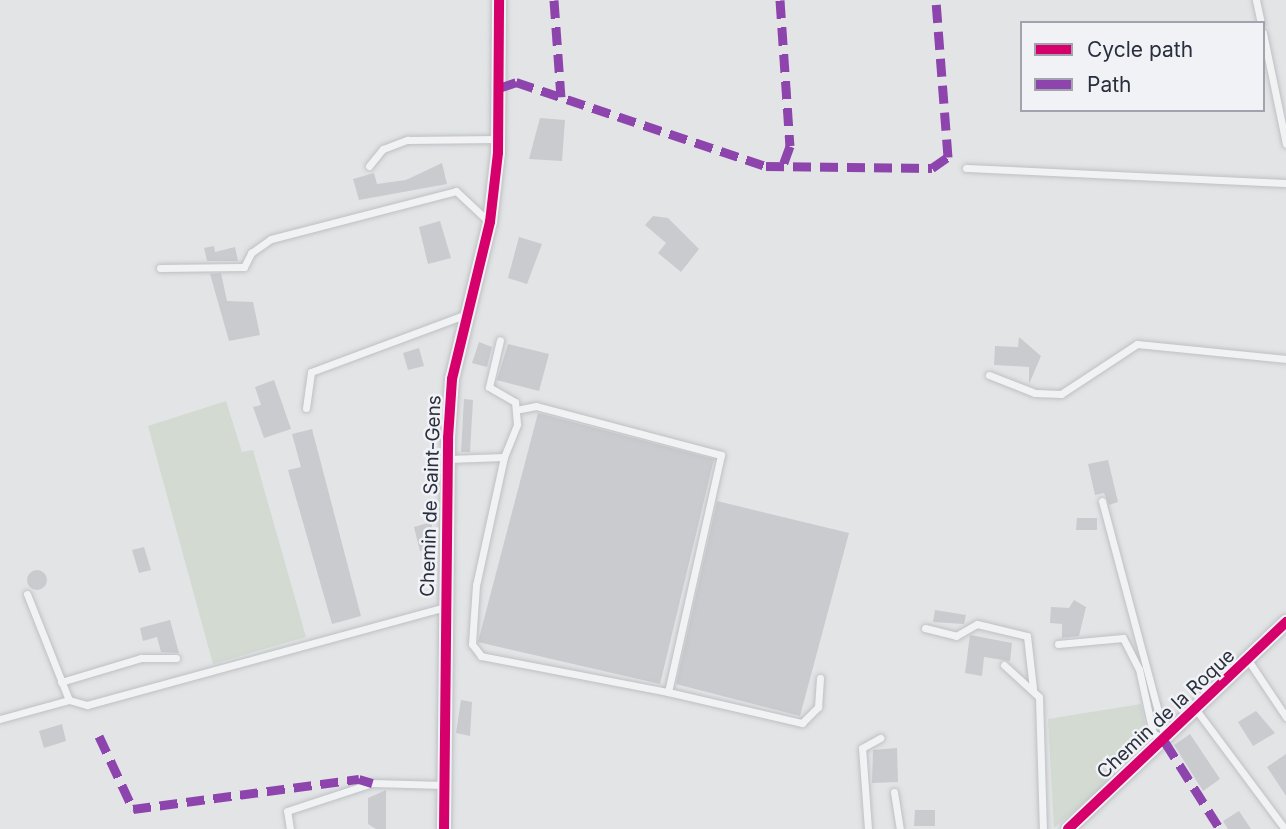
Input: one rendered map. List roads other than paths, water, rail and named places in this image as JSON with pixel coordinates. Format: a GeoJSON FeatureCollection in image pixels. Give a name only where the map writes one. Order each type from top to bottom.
{"type":"FeatureCollection","features":[{"type":"Feature","properties":{"kind":"street","name":"Chemin de Saint-Gens"},"geometry":{"type":"LineString","coordinates":[[444,829],[448,459],[452,379],[489,222],[498,139],[499,0]]}},
{"type":"Feature","properties":{"kind":"street","name":"Chemin de la Roque"},"geometry":{"type":"LineString","coordinates":[[1068,829],[1165,742],[1286,622]]}},
{"type":"Feature","properties":{"kind":"lane"},"geometry":{"type":"LineString","coordinates":[[1256,0],[1261,21]]}},
{"type":"Feature","properties":{"kind":"lane"},"geometry":{"type":"LineString","coordinates":[[1265,43],[1286,144]]}},
{"type":"Feature","properties":{"kind":"lane"},"geometry":{"type":"LineString","coordinates":[[369,166],[383,149],[407,140],[498,139]]}},
{"type":"Feature","properties":{"kind":"lane"},"geometry":{"type":"LineString","coordinates":[[966,168],[1286,183]]}},
{"type":"Feature","properties":{"kind":"lane"},"geometry":{"type":"LineString","coordinates":[[160,268],[244,267],[251,253],[271,239],[456,191],[489,222]]}},
{"type":"Feature","properties":{"kind":"lane"},"geometry":{"type":"LineString","coordinates":[[306,408],[311,372],[467,314]]}},
{"type":"Feature","properties":{"kind":"lane"},"geometry":{"type":"LineString","coordinates":[[500,340],[489,387],[515,402],[516,410],[475,585],[472,644],[481,656],[668,692],[802,723],[818,707],[820,678]]}},
{"type":"Feature","properties":{"kind":"lane"},"geometry":{"type":"LineString","coordinates":[[989,375],[1035,393],[1061,394],[1137,344],[1286,359]]}},
{"type":"Feature","properties":{"kind":"lane"},"geometry":{"type":"LineString","coordinates":[[516,410],[536,406],[721,455],[668,692]]}},
{"type":"Feature","properties":{"kind":"lane"},"geometry":{"type":"LineString","coordinates":[[448,459],[504,457]]}},
{"type":"Feature","properties":{"kind":"lane"},"geometry":{"type":"LineString","coordinates":[[1102,500],[1165,742]]}},
{"type":"Feature","properties":{"kind":"lane"},"geometry":{"type":"LineString","coordinates":[[27,594],[69,700]]}},
{"type":"Feature","properties":{"kind":"lane"},"geometry":{"type":"LineString","coordinates":[[0,719],[69,700],[87,705],[446,607]]}},
{"type":"Feature","properties":{"kind":"lane"},"geometry":{"type":"LineString","coordinates":[[925,628],[956,636],[977,624],[1027,635],[1033,689]]}},
{"type":"Feature","properties":{"kind":"lane"},"geometry":{"type":"LineString","coordinates":[[1058,644],[1123,638],[1139,669],[1153,733],[1165,742]]}},
{"type":"Feature","properties":{"kind":"lane"},"geometry":{"type":"LineString","coordinates":[[61,682],[141,658],[176,658]]}},
{"type":"Feature","properties":{"kind":"lane"},"geometry":{"type":"LineString","coordinates":[[1248,660],[1286,717]]}},
{"type":"Feature","properties":{"kind":"lane"},"geometry":{"type":"LineString","coordinates":[[1004,665],[1039,697],[1043,829]]}},
{"type":"Feature","properties":{"kind":"lane"},"geometry":{"type":"LineString","coordinates":[[1197,710],[1284,829]]}},
{"type":"Feature","properties":{"kind":"lane"},"geometry":{"type":"LineString","coordinates":[[868,829],[862,748],[880,738]]}},
{"type":"Feature","properties":{"kind":"lane"},"geometry":{"type":"LineString","coordinates":[[290,829],[287,811],[372,783],[444,785]]}},
{"type":"Feature","properties":{"kind":"lane"},"geometry":{"type":"LineString","coordinates":[[894,792],[900,829]]}}]}
